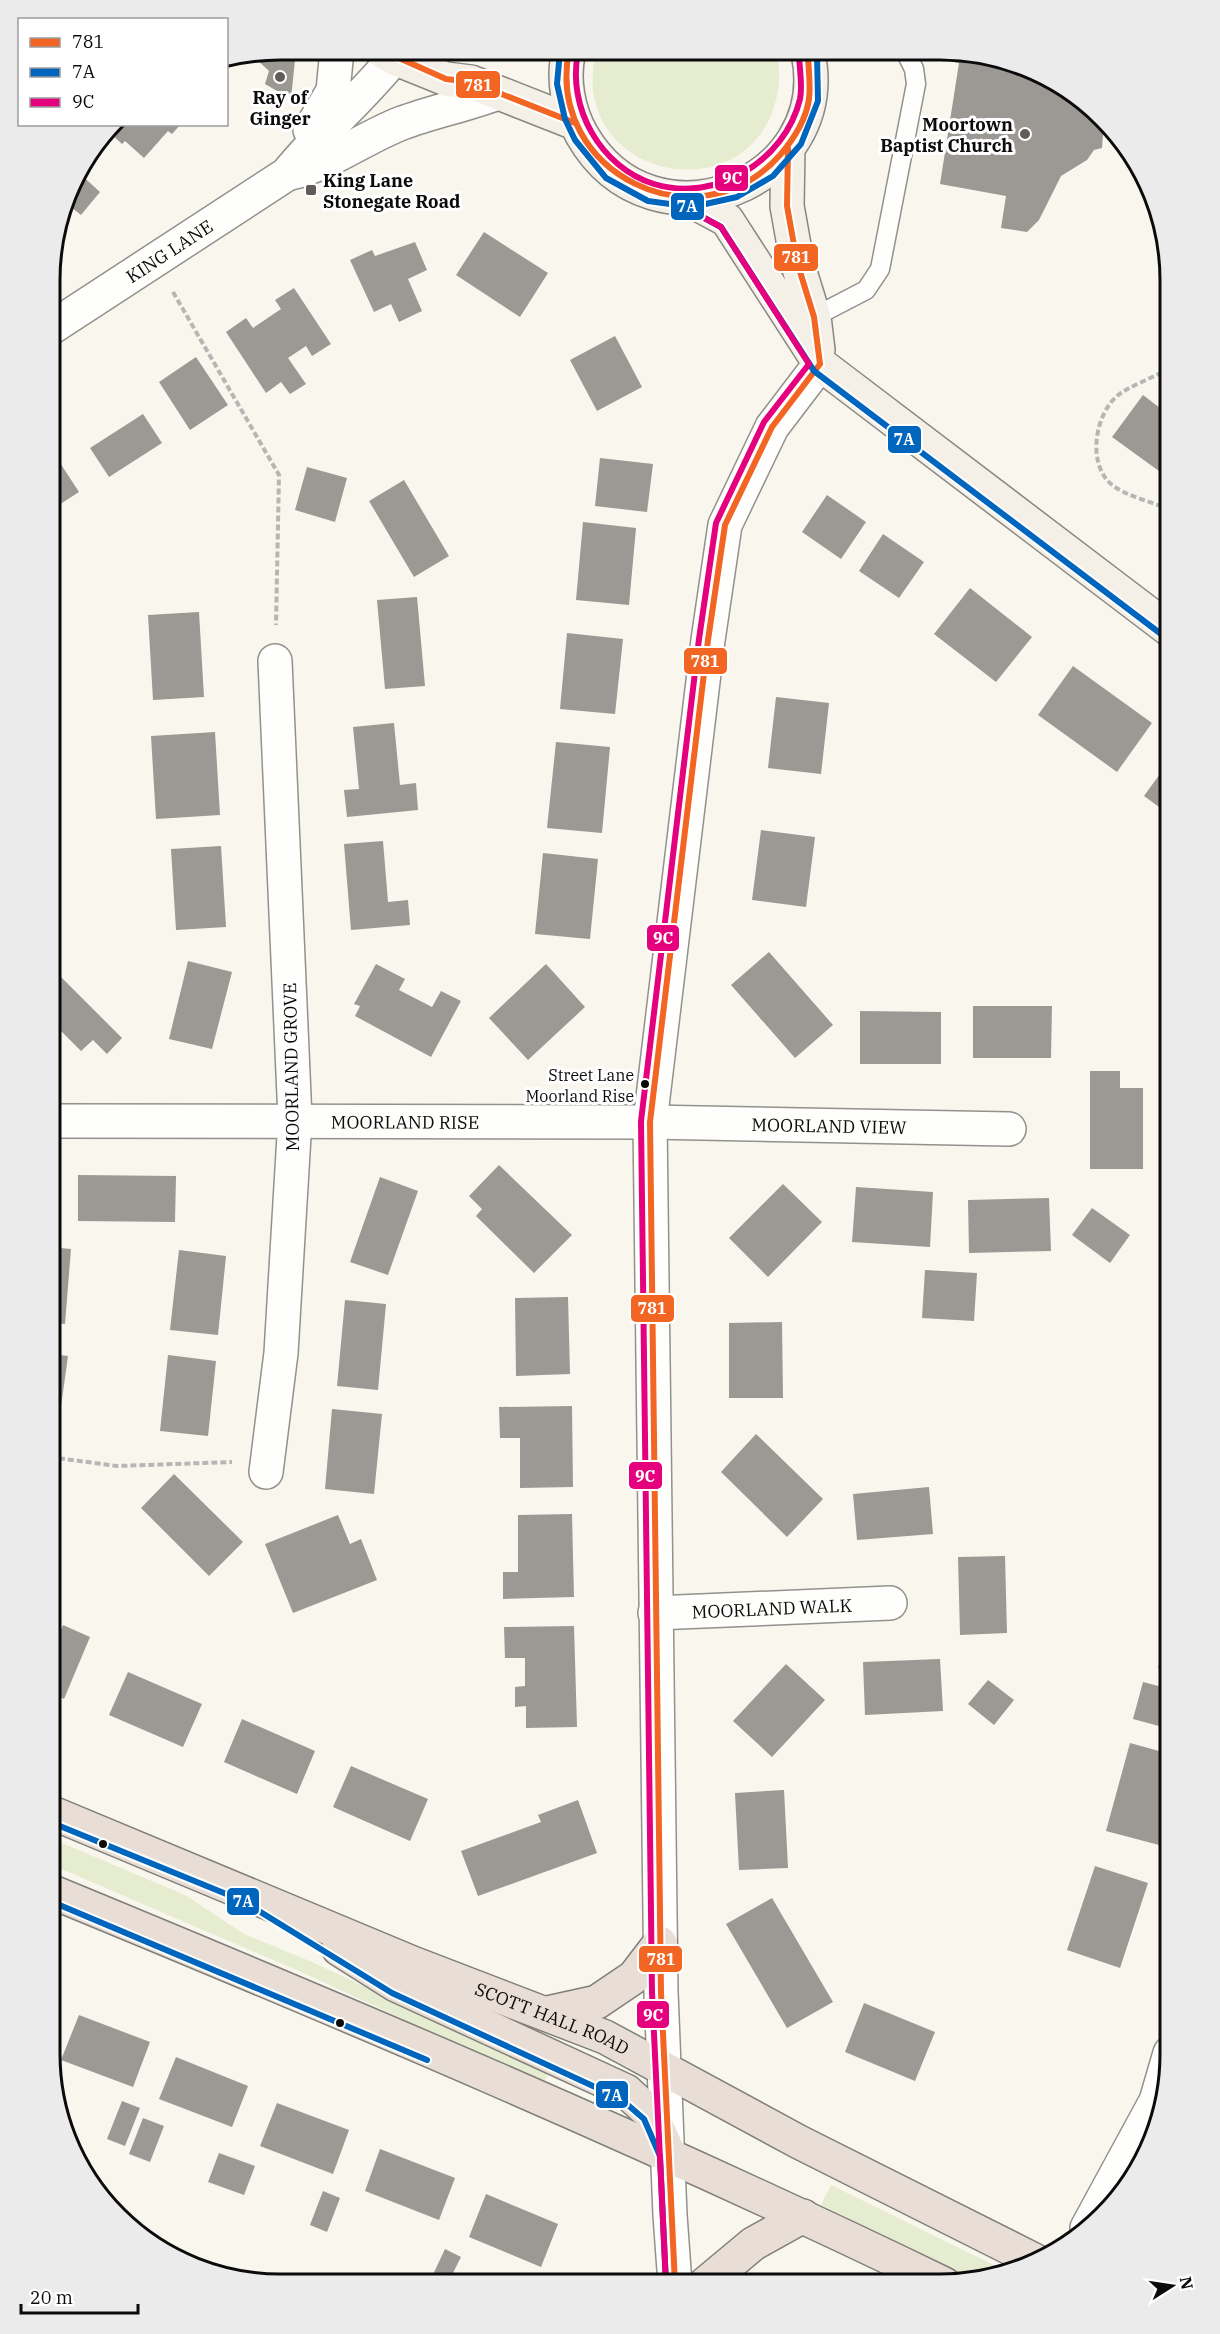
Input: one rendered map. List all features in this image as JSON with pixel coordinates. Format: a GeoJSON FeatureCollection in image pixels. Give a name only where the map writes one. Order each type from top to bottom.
{"type":"FeatureCollection","features":[{"type":"Feature","properties":{"kind":"highway","name":"SCOTT HALL ROAD"},"geometry":{"type":"LineString","coordinates":[[60,1816],[415,1964],[605,2037],[800,2142],[1026,2256]]}},
{"type":"Feature","properties":{"kind":"highway"},"geometry":{"type":"LineString","coordinates":[[245,1892],[396,1985],[626,2091],[651,2114],[669,2154]]}},
{"type":"Feature","properties":{"kind":"highway"},"geometry":{"type":"LineString","coordinates":[[60,1895],[270,1982],[669,2154],[923,2274]]}},
{"type":"Feature","properties":{"kind":"highway"},"geometry":{"type":"LineString","coordinates":[[546,2013],[597,2002],[634,1977],[660,1943]]}},
{"type":"Feature","properties":{"kind":"highway"},"geometry":{"type":"LineString","coordinates":[[717,2274],[753,2244],[803,2216]]}},
{"type":"Feature","properties":{"kind":"main road"},"geometry":{"type":"LineString","coordinates":[[406,60],[446,79],[471,82],[495,94],[536,106],[575,123]]}},
{"type":"Feature","properties":{"kind":"main road"},"geometry":{"type":"LineString","coordinates":[[569,60],[567,92],[575,123],[593,154],[620,178],[652,194],[688,199],[726,193],[760,176],[788,148],[802,120],[810,89],[810,60]]}},
{"type":"Feature","properties":{"kind":"main road"},"geometry":{"type":"LineString","coordinates":[[788,148],[787,206],[797,262],[814,317],[820,364]]}},
{"type":"Feature","properties":{"kind":"main road"},"geometry":{"type":"LineString","coordinates":[[688,199],[727,220],[820,364],[1160,622]]}},
{"type":"Feature","properties":{"kind":"street","name":"KING LANE"},"geometry":{"type":"LineString","coordinates":[[287,174],[333,92],[338,60]]}},
{"type":"Feature","properties":{"kind":"street","name":"KING LANE"},"geometry":{"type":"LineString","coordinates":[[60,322],[287,174],[306,151],[367,91],[387,60]]}},
{"type":"Feature","properties":{"kind":"street","name":"KING LANE"},"geometry":{"type":"LineString","coordinates":[[287,174],[315,168],[358,142],[402,123],[495,94]]}},
{"type":"Feature","properties":{"kind":"street"},"geometry":{"type":"LineString","coordinates":[[674,2274],[660,1943],[650,1122],[706,651],[724,525],[772,427],[820,364]]}},
{"type":"Feature","properties":{"kind":"street","name":"MOORLAND GROVE"},"geometry":{"type":"LineString","coordinates":[[267,1466],[281,1353],[295,1119],[275,661]]}},
{"type":"Feature","properties":{"kind":"street","name":"MOORLAND RISE"},"geometry":{"type":"LineString","coordinates":[[60,1120],[650,1122]]}},
{"type":"Feature","properties":{"kind":"street","name":"MOORLAND VIEW"},"geometry":{"type":"LineString","coordinates":[[650,1122],[1009,1129]]}},
{"type":"Feature","properties":{"kind":"street","name":"MOORLAND WALK"},"geometry":{"type":"LineString","coordinates":[[655,1613],[890,1603]]}},
{"type":"Feature","properties":{"kind":"street"},"geometry":{"type":"LineString","coordinates":[[1098,2207],[1155,2104]]}},
{"type":"Feature","properties":{"kind":"lane"},"geometry":{"type":"LineString","coordinates":[[814,317],[866,290],[884,260],[916,84],[914,69],[910,60]]}},
{"type":"Feature","properties":{"kind":"path"},"geometry":{"type":"LineString","coordinates":[[155,260],[279,475],[275,661]]}},
{"type":"Feature","properties":{"kind":"path"},"geometry":{"type":"LineString","coordinates":[[1160,373],[1118,395],[1102,416],[1097,438],[1098,464],[1110,483],[1123,491],[1160,506]]}},
{"type":"Feature","properties":{"kind":"path"},"geometry":{"type":"LineString","coordinates":[[60,1458],[117,1466],[267,1466]]}},
{"type":"Feature","properties":{"kind":"green space"},"geometry":{"type":"Polygon","coordinates":[[[595,60],[778,60],[779,76],[774,108],[754,141],[732,159],[705,168],[676,169],[649,162],[624,148],[605,126],[594,97],[595,60]]]}},
{"type":"Feature","properties":{"kind":"green space"},"geometry":{"type":"Polygon","coordinates":[[[60,1842],[185,1895],[244,1934],[312,1962],[549,2073],[543,2084],[308,1975],[60,1868],[60,1842]]]}},
{"type":"Feature","properties":{"kind":"green space"},"geometry":{"type":"Polygon","coordinates":[[[831,2185],[997,2267],[959,2273],[821,2205],[831,2185]]]}},
{"type":"Feature","properties":{"kind":"building","name":"Ray of Ginger"},"geometry":{"type":"Polygon","coordinates":[[[295,60],[291,99],[265,84],[269,71],[258,61],[295,60]]]}},
{"type":"Feature","properties":{"kind":"building","name":"Moortown Baptist Church"},"geometry":{"type":"Polygon","coordinates":[[[946,60],[997,67],[1050,89],[1074,105],[1103,133],[1102,148],[1094,150],[1087,160],[1061,176],[1039,220],[1027,232],[1001,228],[1006,196],[940,184],[959,63],[946,60]]]}},
{"type":"Feature","properties":{"kind":"building"},"geometry":{"type":"Polygon","coordinates":[[[122,126],[179,126],[172,134],[168,131],[144,158],[125,141],[122,144],[114,136],[122,126]]]}},
{"type":"Feature","properties":{"kind":"building"},"geometry":{"type":"Polygon","coordinates":[[[85,178],[100,192],[81,215],[72,208],[85,178]]]}},
{"type":"Feature","properties":{"kind":"building"},"geometry":{"type":"Polygon","coordinates":[[[484,232],[548,273],[520,317],[456,275],[484,232]]]}},
{"type":"Feature","properties":{"kind":"building"},"geometry":{"type":"Polygon","coordinates":[[[415,242],[427,270],[408,279],[422,311],[399,322],[391,304],[374,312],[350,260],[372,250],[375,256],[415,242]]]}},
{"type":"Feature","properties":{"kind":"building"},"geometry":{"type":"Polygon","coordinates":[[[294,288],[331,344],[312,356],[306,346],[288,358],[306,384],[290,394],[281,382],[266,393],[226,332],[246,318],[253,328],[281,309],[275,300],[294,288]]]}},
{"type":"Feature","properties":{"kind":"building"},"geometry":{"type":"Polygon","coordinates":[[[615,336],[642,387],[597,411],[570,360],[615,336]]]}},
{"type":"Feature","properties":{"kind":"building"},"geometry":{"type":"Polygon","coordinates":[[[196,357],[228,405],[190,430],[159,382],[196,357]]]}},
{"type":"Feature","properties":{"kind":"building"},"geometry":{"type":"Polygon","coordinates":[[[1143,395],[1160,408],[1160,472],[1112,437],[1143,395]]]}},
{"type":"Feature","properties":{"kind":"building"},"geometry":{"type":"Polygon","coordinates":[[[143,414],[162,443],[109,477],[90,448],[143,414]]]}},
{"type":"Feature","properties":{"kind":"building"},"geometry":{"type":"Polygon","coordinates":[[[600,458],[653,464],[647,512],[595,506],[600,458]]]}},
{"type":"Feature","properties":{"kind":"building"},"geometry":{"type":"Polygon","coordinates":[[[60,463],[79,492],[60,504],[60,463]]]}},
{"type":"Feature","properties":{"kind":"building"},"geometry":{"type":"Polygon","coordinates":[[[307,467],[347,478],[335,522],[295,510],[307,467]]]}},
{"type":"Feature","properties":{"kind":"building"},"geometry":{"type":"Polygon","coordinates":[[[404,480],[449,556],[414,577],[369,501],[404,480]]]}},
{"type":"Feature","properties":{"kind":"building"},"geometry":{"type":"Polygon","coordinates":[[[827,495],[866,522],[841,559],[802,532],[827,495]]]}},
{"type":"Feature","properties":{"kind":"building"},"geometry":{"type":"Polygon","coordinates":[[[583,522],[636,528],[629,605],[576,600],[583,522]]]}},
{"type":"Feature","properties":{"kind":"building"},"geometry":{"type":"Polygon","coordinates":[[[883,534],[924,562],[899,598],[859,571],[883,534]]]}},
{"type":"Feature","properties":{"kind":"building"},"geometry":{"type":"Polygon","coordinates":[[[970,588],[1032,637],[996,682],[934,634],[970,588]]]}},
{"type":"Feature","properties":{"kind":"building"},"geometry":{"type":"Polygon","coordinates":[[[417,597],[425,686],[385,689],[377,600],[417,597]]]}},
{"type":"Feature","properties":{"kind":"building"},"geometry":{"type":"Polygon","coordinates":[[[199,612],[204,697],[153,700],[148,615],[199,612]]]}},
{"type":"Feature","properties":{"kind":"building"},"geometry":{"type":"Polygon","coordinates":[[[567,633],[623,639],[615,714],[560,709],[567,633]]]}},
{"type":"Feature","properties":{"kind":"building"},"geometry":{"type":"Polygon","coordinates":[[[1073,666],[1152,723],[1117,772],[1038,715],[1073,666]]]}},
{"type":"Feature","properties":{"kind":"building"},"geometry":{"type":"Polygon","coordinates":[[[776,697],[829,703],[821,774],[768,768],[776,697]]]}},
{"type":"Feature","properties":{"kind":"building"},"geometry":{"type":"Polygon","coordinates":[[[394,723],[400,785],[416,783],[418,810],[347,817],[344,790],[359,789],[353,727],[394,723]]]}},
{"type":"Feature","properties":{"kind":"building"},"geometry":{"type":"Polygon","coordinates":[[[215,732],[220,815],[156,819],[151,736],[215,732]]]}},
{"type":"Feature","properties":{"kind":"building"},"geometry":{"type":"Polygon","coordinates":[[[556,742],[610,747],[602,833],[547,828],[556,742]]]}},
{"type":"Feature","properties":{"kind":"building"},"geometry":{"type":"Polygon","coordinates":[[[1160,774],[1160,808],[1144,796],[1160,774]]]}},
{"type":"Feature","properties":{"kind":"building"},"geometry":{"type":"Polygon","coordinates":[[[761,830],[815,837],[806,907],[752,900],[761,830]]]}},
{"type":"Feature","properties":{"kind":"building"},"geometry":{"type":"Polygon","coordinates":[[[383,841],[388,902],[408,900],[410,925],[351,930],[344,844],[383,841]]]}},
{"type":"Feature","properties":{"kind":"building"},"geometry":{"type":"Polygon","coordinates":[[[221,846],[226,927],[176,930],[171,849],[221,846]]]}},
{"type":"Feature","properties":{"kind":"building"},"geometry":{"type":"Polygon","coordinates":[[[543,853],[598,859],[590,939],[535,934],[543,853]]]}},
{"type":"Feature","properties":{"kind":"building"},"geometry":{"type":"Polygon","coordinates":[[[769,952],[833,1025],[795,1058],[731,985],[769,952]]]}},
{"type":"Feature","properties":{"kind":"building"},"geometry":{"type":"Polygon","coordinates":[[[188,961],[232,972],[212,1049],[169,1039],[188,961]]]}},
{"type":"Feature","properties":{"kind":"building"},"geometry":{"type":"Polygon","coordinates":[[[376,964],[405,979],[399,990],[432,1007],[441,991],[461,1001],[431,1057],[355,1016],[360,1006],[354,1004],[376,964]]]}},
{"type":"Feature","properties":{"kind":"building"},"geometry":{"type":"Polygon","coordinates":[[[546,964],[585,1007],[528,1060],[489,1018],[546,964]]]}},
{"type":"Feature","properties":{"kind":"building"},"geometry":{"type":"Polygon","coordinates":[[[60,976],[122,1038],[107,1054],[93,1040],[81,1051],[60,1030],[60,976]]]}},
{"type":"Feature","properties":{"kind":"building"},"geometry":{"type":"Polygon","coordinates":[[[973,1006],[1052,1006],[1051,1058],[973,1058],[973,1006]]]}},
{"type":"Feature","properties":{"kind":"building"},"geometry":{"type":"Polygon","coordinates":[[[860,1011],[941,1012],[941,1064],[860,1064],[860,1011]]]}},
{"type":"Feature","properties":{"kind":"building"},"geometry":{"type":"Polygon","coordinates":[[[1090,1071],[1120,1071],[1120,1088],[1143,1088],[1143,1169],[1090,1169],[1090,1071]]]}},
{"type":"Feature","properties":{"kind":"building"},"geometry":{"type":"Polygon","coordinates":[[[499,1165],[572,1235],[534,1273],[476,1216],[482,1209],[469,1196],[499,1165]]]}},
{"type":"Feature","properties":{"kind":"building"},"geometry":{"type":"Polygon","coordinates":[[[78,1175],[176,1176],[175,1222],[78,1221],[78,1175]]]}},
{"type":"Feature","properties":{"kind":"building"},"geometry":{"type":"Polygon","coordinates":[[[380,1177],[418,1191],[388,1275],[350,1262],[380,1177]]]}},
{"type":"Feature","properties":{"kind":"building"},"geometry":{"type":"Polygon","coordinates":[[[783,1184],[822,1222],[768,1277],[729,1238],[783,1184]]]}},
{"type":"Feature","properties":{"kind":"building"},"geometry":{"type":"Polygon","coordinates":[[[856,1187],[933,1192],[930,1247],[852,1242],[856,1187]]]}},
{"type":"Feature","properties":{"kind":"building"},"geometry":{"type":"Polygon","coordinates":[[[1049,1198],[1051,1251],[969,1253],[968,1200],[1049,1198]]]}},
{"type":"Feature","properties":{"kind":"building"},"geometry":{"type":"Polygon","coordinates":[[[1092,1208],[1130,1235],[1110,1263],[1072,1235],[1092,1208]]]}},
{"type":"Feature","properties":{"kind":"building"},"geometry":{"type":"Polygon","coordinates":[[[60,1248],[71,1249],[65,1324],[60,1324],[60,1248]]]}},
{"type":"Feature","properties":{"kind":"building"},"geometry":{"type":"Polygon","coordinates":[[[179,1250],[226,1256],[218,1335],[170,1330],[179,1250]]]}},
{"type":"Feature","properties":{"kind":"building"},"geometry":{"type":"Polygon","coordinates":[[[925,1270],[977,1273],[974,1321],[922,1318],[925,1270]]]}},
{"type":"Feature","properties":{"kind":"building"},"geometry":{"type":"Polygon","coordinates":[[[568,1297],[570,1374],[516,1376],[515,1298],[568,1297]]]}},
{"type":"Feature","properties":{"kind":"building"},"geometry":{"type":"Polygon","coordinates":[[[345,1300],[386,1304],[378,1390],[337,1386],[345,1300]]]}},
{"type":"Feature","properties":{"kind":"building"},"geometry":{"type":"Polygon","coordinates":[[[782,1322],[783,1398],[729,1398],[729,1323],[782,1322]]]}},
{"type":"Feature","properties":{"kind":"building"},"geometry":{"type":"Polygon","coordinates":[[[60,1355],[68,1356],[60,1413],[60,1355]]]}},
{"type":"Feature","properties":{"kind":"building"},"geometry":{"type":"Polygon","coordinates":[[[168,1355],[216,1361],[208,1436],[160,1431],[168,1355]]]}},
{"type":"Feature","properties":{"kind":"building"},"geometry":{"type":"Polygon","coordinates":[[[572,1406],[573,1487],[520,1488],[520,1438],[500,1438],[499,1407],[572,1406]]]}},
{"type":"Feature","properties":{"kind":"building"},"geometry":{"type":"Polygon","coordinates":[[[332,1409],[382,1414],[374,1494],[325,1489],[332,1409]]]}},
{"type":"Feature","properties":{"kind":"building"},"geometry":{"type":"Polygon","coordinates":[[[756,1434],[823,1499],[787,1537],[721,1472],[756,1434]]]}},
{"type":"Feature","properties":{"kind":"building"},"geometry":{"type":"Polygon","coordinates":[[[174,1474],[243,1542],[209,1576],[141,1508],[174,1474]]]}},
{"type":"Feature","properties":{"kind":"building"},"geometry":{"type":"Polygon","coordinates":[[[929,1487],[933,1534],[857,1540],[853,1494],[929,1487]]]}},
{"type":"Feature","properties":{"kind":"building"},"geometry":{"type":"Polygon","coordinates":[[[572,1514],[574,1597],[503,1599],[503,1572],[518,1572],[518,1515],[572,1514]]]}},
{"type":"Feature","properties":{"kind":"building"},"geometry":{"type":"Polygon","coordinates":[[[338,1515],[350,1544],[361,1539],[377,1580],[293,1613],[265,1544],[338,1515]]]}},
{"type":"Feature","properties":{"kind":"building"},"geometry":{"type":"Polygon","coordinates":[[[1005,1556],[1007,1633],[960,1635],[958,1557],[1005,1556]]]}},
{"type":"Feature","properties":{"kind":"building"},"geometry":{"type":"Polygon","coordinates":[[[63,1625],[90,1637],[64,1699],[60,1697],[60,1632],[63,1625]]]}},
{"type":"Feature","properties":{"kind":"building"},"geometry":{"type":"Polygon","coordinates":[[[574,1626],[577,1727],[526,1728],[526,1706],[515,1707],[515,1687],[525,1686],[525,1658],[505,1658],[504,1627],[574,1626]]]}},
{"type":"Feature","properties":{"kind":"building"},"geometry":{"type":"Polygon","coordinates":[[[940,1659],[943,1711],[865,1715],[863,1662],[940,1659]]]}},
{"type":"Feature","properties":{"kind":"building"},"geometry":{"type":"Polygon","coordinates":[[[786,1664],[825,1700],[772,1757],[733,1721],[786,1664]]]}},
{"type":"Feature","properties":{"kind":"building"},"geometry":{"type":"Polygon","coordinates":[[[128,1672],[202,1704],[183,1747],[109,1715],[128,1672]]]}},
{"type":"Feature","properties":{"kind":"building"},"geometry":{"type":"Polygon","coordinates":[[[988,1680],[1014,1700],[994,1725],[968,1704],[988,1680]]]}},
{"type":"Feature","properties":{"kind":"building"},"geometry":{"type":"Polygon","coordinates":[[[1143,1682],[1160,1686],[1160,1726],[1133,1719],[1143,1682]]]}},
{"type":"Feature","properties":{"kind":"building"},"geometry":{"type":"Polygon","coordinates":[[[242,1719],[315,1751],[297,1794],[224,1762],[242,1719]]]}},
{"type":"Feature","properties":{"kind":"building"},"geometry":{"type":"Polygon","coordinates":[[[1130,1743],[1160,1751],[1159,1845],[1106,1831],[1130,1743]]]}},
{"type":"Feature","properties":{"kind":"building"},"geometry":{"type":"Polygon","coordinates":[[[351,1766],[428,1799],[410,1841],[333,1807],[351,1766]]]}},
{"type":"Feature","properties":{"kind":"building"},"geometry":{"type":"Polygon","coordinates":[[[784,1790],[788,1868],[739,1870],[735,1793],[784,1790]]]}},
{"type":"Feature","properties":{"kind":"building"},"geometry":{"type":"Polygon","coordinates":[[[578,1800],[597,1853],[478,1896],[461,1851],[541,1822],[538,1815],[578,1800]]]}},
{"type":"Feature","properties":{"kind":"building"},"geometry":{"type":"Polygon","coordinates":[[[1095,1866],[1148,1883],[1120,1968],[1067,1950],[1095,1866]]]}},
{"type":"Feature","properties":{"kind":"building"},"geometry":{"type":"Polygon","coordinates":[[[772,1898],[833,2002],[787,2028],[726,1924],[772,1898]]]}},
{"type":"Feature","properties":{"kind":"building"},"geometry":{"type":"Polygon","coordinates":[[[864,2003],[935,2032],[915,2081],[845,2052],[864,2003]]]}},
{"type":"Feature","properties":{"kind":"building"},"geometry":{"type":"Polygon","coordinates":[[[79,2015],[150,2042],[133,2087],[61,2060],[79,2015]]]}},
{"type":"Feature","properties":{"kind":"building"},"geometry":{"type":"Polygon","coordinates":[[[176,2057],[248,2086],[232,2127],[159,2099],[176,2057]]]}},
{"type":"Feature","properties":{"kind":"building"},"geometry":{"type":"Polygon","coordinates":[[[122,2101],[140,2108],[125,2146],[107,2139],[122,2101]]]}},
{"type":"Feature","properties":{"kind":"building"},"geometry":{"type":"Polygon","coordinates":[[[277,2103],[349,2130],[333,2174],[260,2146],[277,2103]]]}},
{"type":"Feature","properties":{"kind":"building"},"geometry":{"type":"Polygon","coordinates":[[[143,2118],[164,2126],[150,2162],[129,2154],[143,2118]]]}},
{"type":"Feature","properties":{"kind":"building"},"geometry":{"type":"Polygon","coordinates":[[[380,2149],[455,2178],[439,2220],[365,2191],[380,2149]]]}},
{"type":"Feature","properties":{"kind":"building"},"geometry":{"type":"Polygon","coordinates":[[[219,2153],[255,2166],[244,2195],[208,2182],[219,2153]]]}},
{"type":"Feature","properties":{"kind":"building"},"geometry":{"type":"Polygon","coordinates":[[[323,2191],[340,2198],[327,2232],[310,2225],[323,2191]]]}},
{"type":"Feature","properties":{"kind":"building"},"geometry":{"type":"Polygon","coordinates":[[[486,2194],[558,2224],[541,2267],[469,2237],[486,2194]]]}},
{"type":"Feature","properties":{"kind":"building"},"geometry":{"type":"Polygon","coordinates":[[[445,2249],[461,2257],[452,2274],[433,2274],[445,2249]]]}},
{"type":"Feature","properties":{"kind":"transit line","name":"781"},"geometry":{"type":"LineString","coordinates":[[403,60],[446,79],[471,82],[575,123]]}},
{"type":"Feature","properties":{"kind":"transit line","name":"7A"},"geometry":{"type":"LineString","coordinates":[[559,60],[557,84],[565,119],[575,140],[606,178],[648,201],[692,207],[737,197],[773,176],[801,144],[818,101],[817,60]]}},
{"type":"Feature","properties":{"kind":"transit line","name":"781"},"geometry":{"type":"LineString","coordinates":[[569,60],[568,94],[580,132],[604,162],[635,184],[671,195],[709,195],[746,182],[780,155],[790,143],[805,114],[810,87],[808,60]]}},
{"type":"Feature","properties":{"kind":"transit line","name":"9C"},"geometry":{"type":"LineString","coordinates":[[577,60],[578,94],[583,114],[603,149],[635,176],[654,184],[677,188],[701,187],[723,182],[745,172],[764,158],[780,141],[792,121],[800,99],[799,60]]}},
{"type":"Feature","properties":{"kind":"transit line","name":"781"},"geometry":{"type":"LineString","coordinates":[[788,148],[787,206],[797,262],[814,317],[820,364]]}},
{"type":"Feature","properties":{"kind":"transit line","name":"7A"},"geometry":{"type":"LineString","coordinates":[[684,207],[721,227],[814,371],[1160,633]]}},
{"type":"Feature","properties":{"kind":"transit line","name":"9C"},"geometry":{"type":"LineString","coordinates":[[666,2274],[652,1992],[641,1121],[699,639],[716,523],[764,422],[809,364],[721,227],[684,207]]}},
{"type":"Feature","properties":{"kind":"transit line","name":"781"},"geometry":{"type":"LineString","coordinates":[[675,2274],[661,1992],[650,1122],[708,640],[725,525],[772,427],[820,364]]}},
{"type":"Feature","properties":{"kind":"transit line","name":"7A"},"geometry":{"type":"LineString","coordinates":[[60,1826],[241,1900],[392,1993],[621,2099],[644,2119],[660,2156],[666,2274]]}},
{"type":"Feature","properties":{"kind":"transit line","name":"7A"},"geometry":{"type":"LineString","coordinates":[[60,1905],[427,2060]]}},
{"type":"Feature","properties":{"kind":"place","name":"Ray of Ginger"},"geometry":{"type":"Point","coordinates":[280,77]}},
{"type":"Feature","properties":{"kind":"place","name":"Moortown Baptist Church"},"geometry":{"type":"Point","coordinates":[1025,134]}},
{"type":"Feature","properties":{"kind":"place","name":"King Lane Stonegate Road"},"geometry":{"type":"Point","coordinates":[311,190]}},
{"type":"Feature","properties":{"kind":"place","name":"Street Lane Moorland Rise"},"geometry":{"type":"Point","coordinates":[645,1084]}}]}
